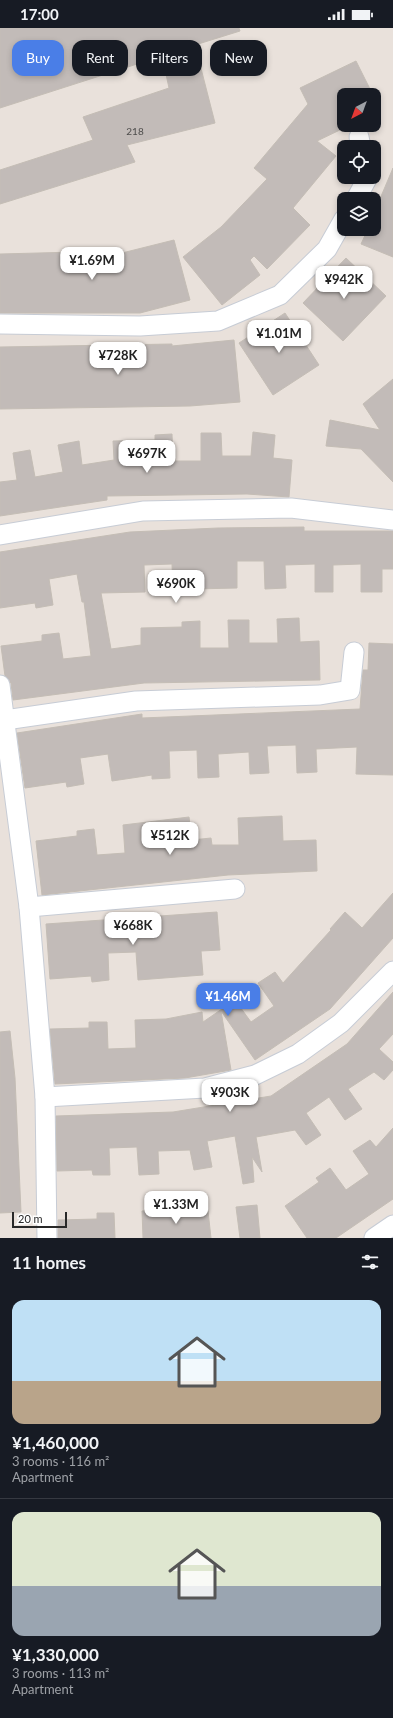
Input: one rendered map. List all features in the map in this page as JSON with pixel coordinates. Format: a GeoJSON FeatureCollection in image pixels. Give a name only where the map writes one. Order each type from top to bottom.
{"type":"FeatureCollection","features":[{"type":"Feature","properties":{"kind":"street"},"geometry":{"type":"LineString","coordinates":[[0,324],[140,326],[218,321],[280,295],[327,249],[337,231]]}},
{"type":"Feature","properties":{"kind":"street"},"geometry":{"type":"LineString","coordinates":[[0,535],[143,511],[291,508],[393,520]]}},
{"type":"Feature","properties":{"kind":"street"},"geometry":{"type":"LineString","coordinates":[[4,720],[136,701],[320,695],[350,690],[354,652]]}},
{"type":"Feature","properties":{"kind":"street"},"geometry":{"type":"LineString","coordinates":[[0,685],[29,906],[45,1097],[47,1238]]}},
{"type":"Feature","properties":{"kind":"street"},"geometry":{"type":"LineString","coordinates":[[29,906],[235,889]]}},
{"type":"Feature","properties":{"kind":"street"},"geometry":{"type":"LineString","coordinates":[[45,1097],[205,1088],[255,1075],[298,1054],[341,1023],[393,971]]}},
{"type":"Feature","properties":{"kind":"street"},"geometry":{"type":"LineString","coordinates":[[374,1238],[393,1225]]}},
{"type":"Feature","properties":{"kind":"building"},"geometry":{"type":"Polygon","coordinates":[[[0,28],[239,28],[240,31],[202,43],[202,40],[136,40],[136,64],[128,67],[128,40],[72,40],[72,76],[100,76],[0,108],[0,28]]]}},
{"type":"Feature","properties":{"kind":"building"},"geometry":{"type":"Polygon","coordinates":[[[356,61],[370,88],[337,88],[337,131],[317,141],[336,156],[293,208],[310,225],[267,269],[254,256],[250,260],[260,275],[222,305],[183,257],[221,227],[267,179],[254,168],[308,104],[300,88],[356,61]]]}},
{"type":"Feature","properties":{"kind":"building"},"geometry":{"type":"Polygon","coordinates":[[[202,72],[215,123],[127,145],[135,162],[0,204],[0,170],[93,140],[83,117],[169,88],[166,76],[202,76],[202,72]]]}},
{"type":"Feature","properties":{"kind":"building"},"geometry":{"type":"Polygon","coordinates":[[[393,168],[393,257],[361,244],[365,236],[381,236],[381,196],[393,168]]]}},
{"type":"Feature","properties":{"kind":"building"},"geometry":{"type":"Polygon","coordinates":[[[174,240],[190,300],[140,313],[0,313],[0,254],[114,251],[114,255],[174,240]]]}},
{"type":"Feature","properties":{"kind":"building"},"geometry":{"type":"Polygon","coordinates":[[[346,258],[386,296],[343,341],[303,303],[346,258]]]}},
{"type":"Feature","properties":{"kind":"building"},"geometry":{"type":"Polygon","coordinates":[[[285,313],[319,365],[273,395],[239,343],[285,313]]]}},
{"type":"Feature","properties":{"kind":"building"},"geometry":{"type":"Polygon","coordinates":[[[234,340],[240,402],[190,406],[0,409],[0,347],[172,344],[172,346],[234,340]]]}},
{"type":"Feature","properties":{"kind":"building"},"geometry":{"type":"Polygon","coordinates":[[[393,379],[393,482],[361,449],[326,446],[330,420],[380,430],[363,404],[393,379]]]}},
{"type":"Feature","properties":{"kind":"building"},"geometry":{"type":"Polygon","coordinates":[[[253,432],[275,435],[273,458],[292,460],[289,497],[247,494],[107,496],[107,500],[0,516],[0,482],[17,480],[13,453],[30,450],[35,477],[63,472],[58,445],[79,441],[82,465],[114,460],[113,441],[155,440],[155,435],[172,434],[173,461],[201,461],[201,433],[221,433],[222,456],[251,456],[253,432]]]}},
{"type":"Feature","properties":{"kind":"building"},"geometry":{"type":"Polygon","coordinates":[[[304,527],[304,531],[393,531],[393,569],[382,569],[382,592],[361,592],[361,564],[333,565],[333,592],[315,592],[315,564],[285,565],[286,588],[265,589],[264,561],[237,561],[237,588],[194,589],[194,591],[173,592],[172,564],[144,565],[145,592],[101,593],[111,649],[141,645],[141,628],[182,627],[182,622],[200,621],[200,648],[229,648],[228,620],[249,620],[249,643],[278,643],[277,619],[299,618],[300,642],[319,641],[320,680],[144,683],[13,700],[11,683],[5,676],[1,646],[42,641],[42,635],[59,633],[63,659],[91,656],[84,602],[82,602],[77,574],[49,579],[53,605],[36,608],[35,603],[0,608],[0,552],[130,532],[218,528],[304,527]]]}},
{"type":"Feature","properties":{"kind":"building"},"geometry":{"type":"Polygon","coordinates":[[[369,643],[393,644],[393,775],[356,774],[357,747],[316,749],[317,772],[297,773],[296,745],[267,746],[269,773],[250,774],[249,752],[218,754],[219,777],[198,778],[197,750],[169,751],[170,778],[152,779],[152,775],[112,781],[108,754],[80,758],[84,784],[67,787],[66,782],[25,788],[17,733],[142,714],[142,718],[360,709],[363,670],[368,670],[369,643]]]}},
{"type":"Feature","properties":{"kind":"building"},"geometry":{"type":"Polygon","coordinates":[[[282,816],[283,841],[316,840],[317,871],[228,875],[42,895],[36,841],[77,836],[77,831],[94,829],[97,855],[125,853],[123,825],[189,817],[192,840],[211,838],[212,845],[239,845],[238,818],[282,816]]]}},
{"type":"Feature","properties":{"kind":"building"},"geometry":{"type":"Polygon","coordinates":[[[393,893],[393,938],[330,1009],[255,1060],[221,1011],[231,1070],[185,1078],[55,1084],[50,1029],[89,1028],[89,1022],[107,1022],[108,1049],[136,1048],[135,1020],[166,1019],[202,1012],[203,1022],[235,1000],[251,1022],[274,1006],[258,983],[275,972],[283,983],[331,930],[330,929],[345,912],[362,928],[393,893]]]}},
{"type":"Feature","properties":{"kind":"building"},"geometry":{"type":"Polygon","coordinates":[[[217,912],[220,950],[201,951],[203,975],[138,980],[136,952],[108,953],[109,980],[92,982],[91,976],[50,979],[46,924],[217,912]]]}},
{"type":"Feature","properties":{"kind":"building"},"geometry":{"type":"Polygon","coordinates":[[[393,992],[393,1034],[379,1049],[393,1062],[393,1070],[384,1080],[374,1072],[348,1089],[362,1109],[345,1120],[329,1097],[306,1113],[321,1135],[306,1145],[295,1130],[256,1137],[262,1172],[252,1157],[254,1182],[243,1184],[235,1136],[207,1141],[212,1167],[194,1170],[190,1150],[158,1151],[159,1174],[139,1175],[137,1147],[109,1148],[110,1175],[93,1175],[92,1170],[57,1171],[56,1116],[173,1112],[271,1096],[347,1044],[393,992]]]}},
{"type":"Feature","properties":{"kind":"building"},"geometry":{"type":"Polygon","coordinates":[[[10,1031],[15,1078],[21,1212],[0,1213],[0,1032],[10,1031]]]}},
{"type":"Feature","properties":{"kind":"building"},"geometry":{"type":"Polygon","coordinates":[[[393,1128],[393,1199],[336,1238],[307,1238],[285,1206],[319,1182],[316,1178],[330,1168],[346,1190],[369,1174],[353,1151],[370,1140],[376,1147],[393,1128]]]}},
{"type":"Feature","properties":{"kind":"building"},"geometry":{"type":"Polygon","coordinates":[[[257,1205],[260,1238],[240,1238],[236,1207],[257,1205]]]}},
{"type":"Feature","properties":{"kind":"building"},"geometry":{"type":"Polygon","coordinates":[[[163,1210],[164,1216],[208,1211],[211,1238],[143,1238],[142,1211],[163,1210]]]}},
{"type":"Feature","properties":{"kind":"building"},"geometry":{"type":"Polygon","coordinates":[[[97,1213],[114,1213],[115,1238],[58,1238],[58,1220],[97,1219],[97,1213]]]}}]}
